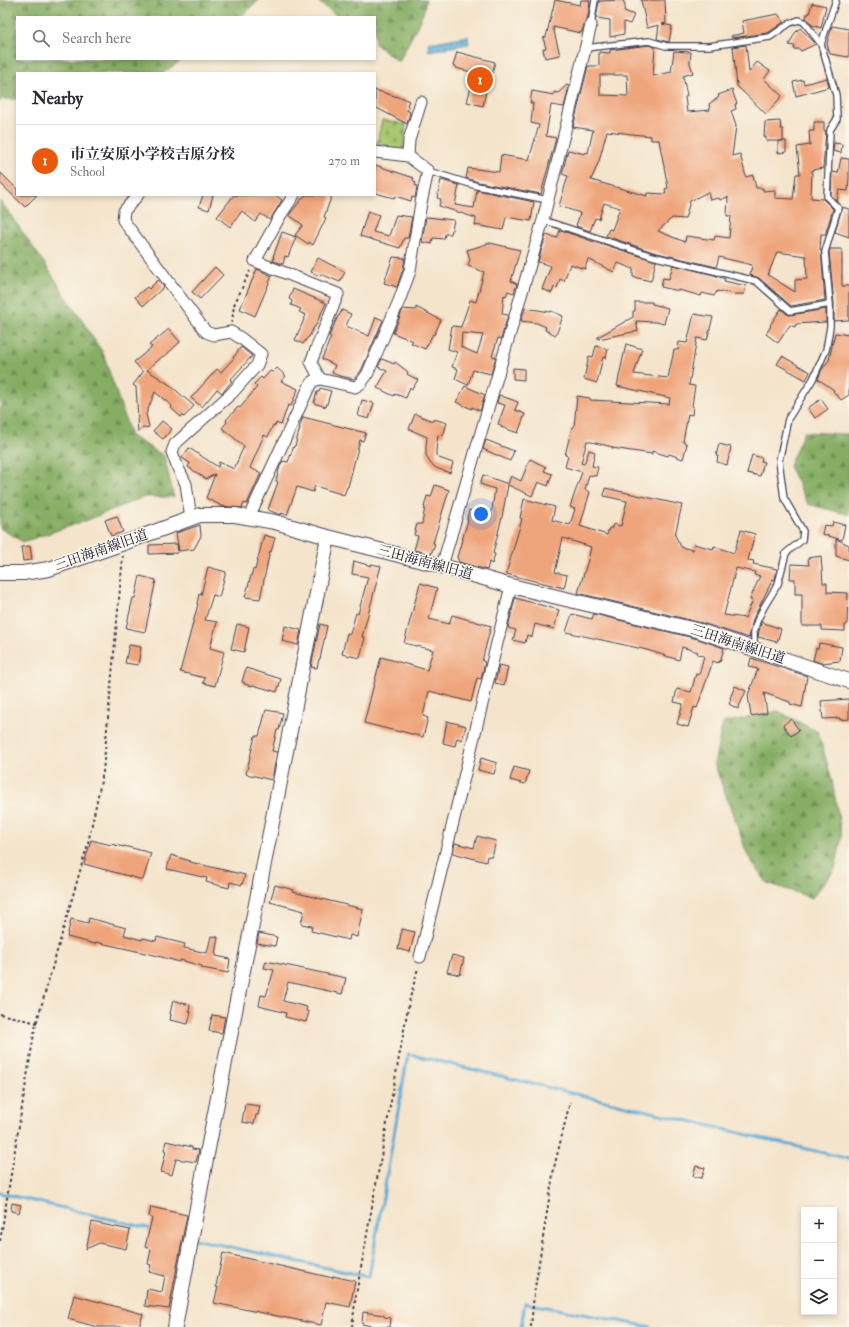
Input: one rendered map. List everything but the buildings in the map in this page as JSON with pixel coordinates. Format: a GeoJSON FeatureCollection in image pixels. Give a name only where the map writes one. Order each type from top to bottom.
{"type":"FeatureCollection","features":[{"type":"Feature","properties":{"kind":"street"},"geometry":{"type":"LineString","coordinates":[[442,566],[543,220],[591,26]]}},
{"type":"Feature","properties":{"kind":"street"},"geometry":{"type":"LineString","coordinates":[[408,156],[409,140],[421,102]]}},
{"type":"Feature","properties":{"kind":"street"},"geometry":{"type":"LineString","coordinates":[[248,517],[313,381],[320,378],[355,387],[360,384],[367,375],[399,301],[410,271],[421,203],[428,171],[408,156],[376,152]]}},
{"type":"Feature","properties":{"kind":"street"},"geometry":{"type":"LineString","coordinates":[[137,196],[124,211],[123,220],[206,332],[214,335],[231,332],[261,354],[257,365],[232,393],[176,444],[172,452],[186,484],[191,519]]}},
{"type":"Feature","properties":{"kind":"street"},"geometry":{"type":"LineString","coordinates":[[293,196],[255,260],[338,294],[311,362],[320,378]]}},
{"type":"Feature","properties":{"kind":"street","name":"三田海南線旧道"},"geometry":{"type":"LineString","coordinates":[[0,573],[23,573],[49,568],[124,543],[200,515],[235,514],[275,522],[442,566],[511,586],[700,631],[849,681]]}},
{"type":"Feature","properties":{"kind":"street"},"geometry":{"type":"LineString","coordinates":[[175,1327],[207,1151],[328,537]]}},
{"type":"Feature","properties":{"kind":"street"},"geometry":{"type":"LineString","coordinates":[[420,957],[511,586]]}},
{"type":"Feature","properties":{"kind":"lane"},"geometry":{"type":"LineString","coordinates":[[591,26],[595,0]]}},
{"type":"Feature","properties":{"kind":"lane"},"geometry":{"type":"LineString","coordinates":[[821,44],[836,0]]}},
{"type":"Feature","properties":{"kind":"lane"},"geometry":{"type":"LineString","coordinates":[[585,48],[649,41],[666,46],[709,46],[770,37],[790,23],[799,20],[804,22],[821,44],[836,95],[837,119],[830,130],[828,197],[838,208],[825,252],[830,304],[830,328],[826,350],[813,379],[788,419],[779,461],[784,498],[803,531],[802,540],[786,553],[778,584],[757,621],[754,632],[754,649]]}},
{"type":"Feature","properties":{"kind":"lane"},"geometry":{"type":"LineString","coordinates":[[428,171],[477,186],[548,200]]}},
{"type":"Feature","properties":{"kind":"lane"},"geometry":{"type":"LineString","coordinates":[[543,220],[652,256],[756,281],[790,311],[830,304]]}},
{"type":"Feature","properties":{"kind":"path"},"geometry":{"type":"LineString","coordinates":[[231,332],[234,305],[255,260]]}},
{"type":"Feature","properties":{"kind":"path"},"geometry":{"type":"LineString","coordinates":[[0,1241],[37,1023],[88,843],[103,772],[124,543]]}},
{"type":"Feature","properties":{"kind":"path"},"geometry":{"type":"LineString","coordinates":[[352,1327],[356,1295],[409,1002],[420,957]]}},
{"type":"Feature","properties":{"kind":"path"},"geometry":{"type":"LineString","coordinates":[[0,1014],[37,1023]]}},
{"type":"Feature","properties":{"kind":"path"},"geometry":{"type":"LineString","coordinates":[[531,1327],[534,1294],[554,1168],[570,1102]]}},
{"type":"Feature","properties":{"kind":"green space"},"geometry":{"type":"Polygon","coordinates":[[[0,0],[259,0],[241,16],[16,16],[16,60],[182,60],[164,72],[16,72],[16,99],[1,99],[0,102],[0,0]]]}},
{"type":"Feature","properties":{"kind":"green space"},"geometry":{"type":"Polygon","coordinates":[[[316,0],[426,0],[423,14],[399,62],[376,45],[376,16],[338,16],[316,0]]]}},
{"type":"Feature","properties":{"kind":"green space"},"geometry":{"type":"Polygon","coordinates":[[[382,120],[406,124],[403,152],[376,147],[382,120]]]}},
{"type":"Feature","properties":{"kind":"green space"},"geometry":{"type":"Polygon","coordinates":[[[0,200],[47,267],[103,353],[131,436],[164,456],[174,497],[144,497],[85,521],[23,542],[0,528],[0,200]]]}},
{"type":"Feature","properties":{"kind":"green space"},"geometry":{"type":"Polygon","coordinates":[[[804,432],[849,433],[849,515],[808,504],[789,466],[804,432]]]}},
{"type":"Feature","properties":{"kind":"green space"},"geometry":{"type":"Polygon","coordinates":[[[778,711],[818,732],[832,780],[842,837],[835,869],[812,898],[767,883],[748,856],[714,763],[723,723],[778,711]]]}},
{"type":"Feature","properties":{"kind":"water"},"geometry":{"type":"Polygon","coordinates":[[[468,36],[469,44],[429,51],[428,43],[468,36]]]}},
{"type":"Feature","properties":{"kind":"waterway"},"geometry":{"type":"LineString","coordinates":[[194,1239],[369,1277],[408,1054],[849,1159]]}},
{"type":"Feature","properties":{"kind":"waterway"},"geometry":{"type":"LineString","coordinates":[[0,1193],[152,1229]]}},
{"type":"Feature","properties":{"kind":"waterway"},"geometry":{"type":"LineString","coordinates":[[521,1327],[525,1303],[651,1327]]}},
{"type":"Feature","properties":{"kind":"place","name":"市立安原小学校吉原分校"},"geometry":{"type":"Point","coordinates":[480,80]}}]}
